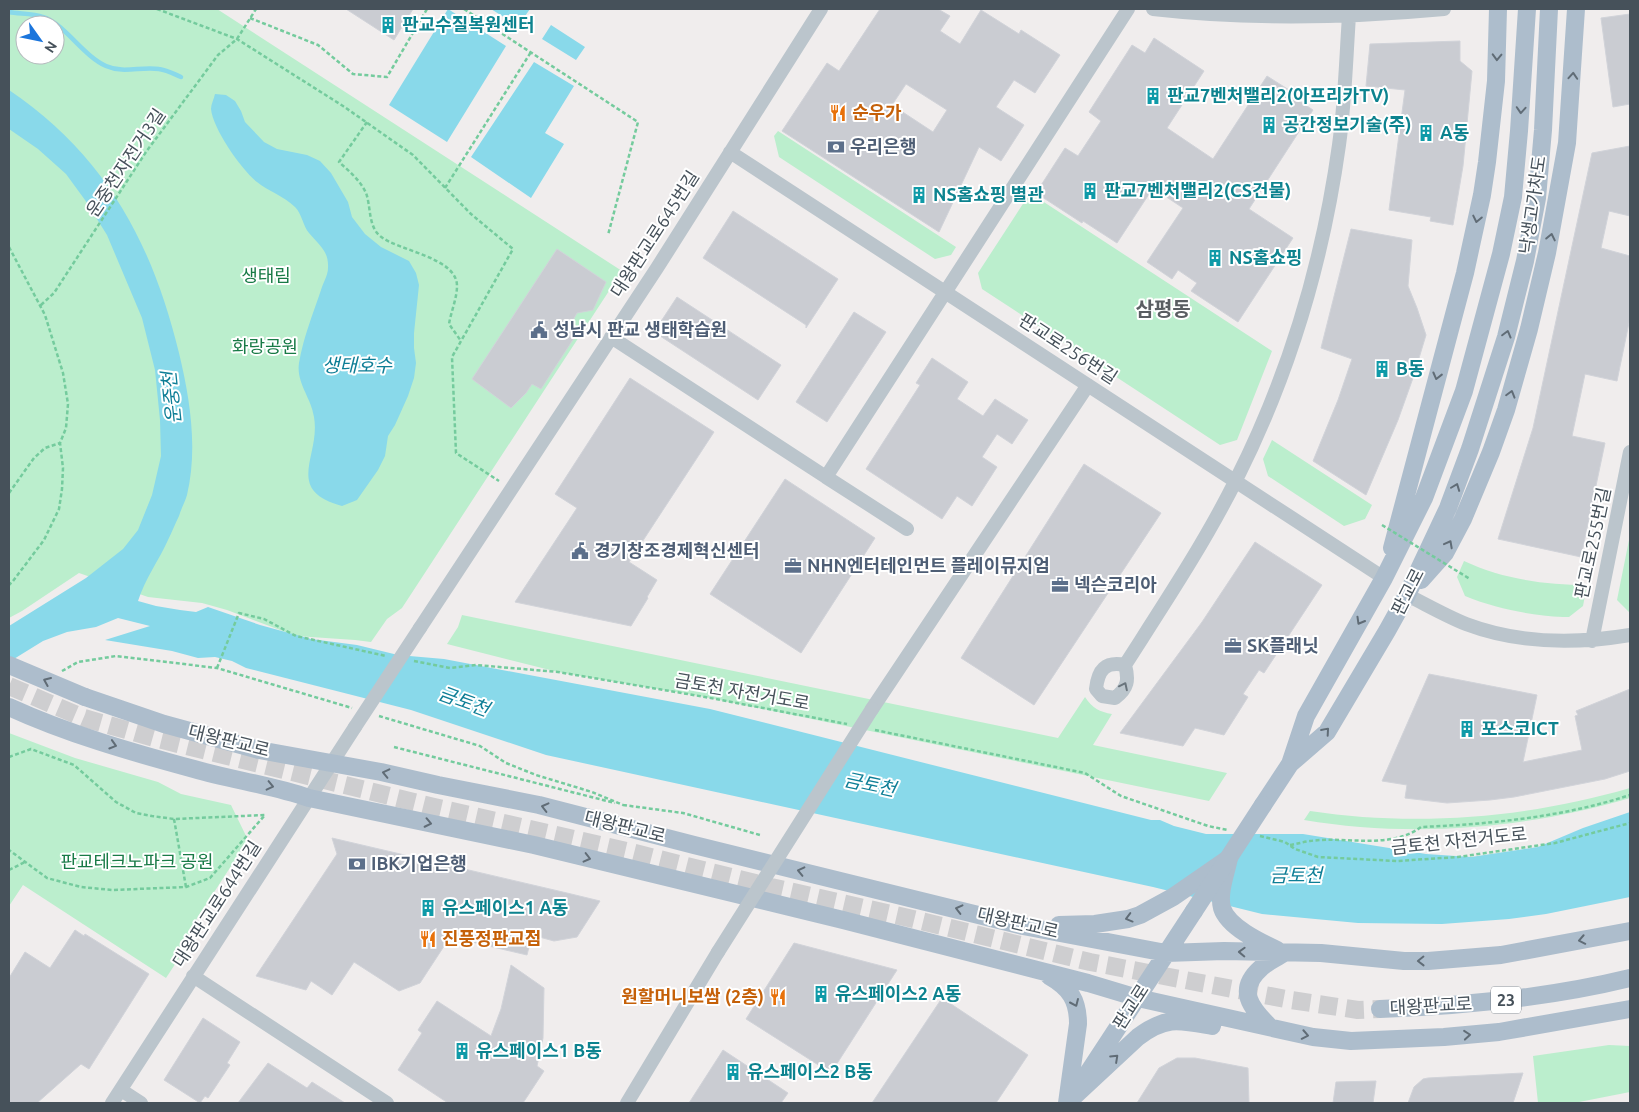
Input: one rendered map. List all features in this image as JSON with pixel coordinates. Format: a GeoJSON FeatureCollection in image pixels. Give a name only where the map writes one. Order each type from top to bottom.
{"type":"FeatureCollection","features":[{"type":"Feature","properties":{"kind":"main road"},"geometry":{"type":"LineString","coordinates":[[1384,578],[1405,493],[1465,273],[1482,195],[1496,81],[1498,9]]}},
{"type":"Feature","properties":{"kind":"main road","name":"낙생고가차도"},"geometry":{"type":"LineString","coordinates":[[1464,391],[1501,254],[1512,197],[1519,131],[1527,9]]}},
{"type":"Feature","properties":{"kind":"main road","name":"낙생고가차도"},"geometry":{"type":"LineString","coordinates":[[1488,397],[1506,338],[1525,261],[1537,198],[1544,130],[1549,9]]}},
{"type":"Feature","properties":{"kind":"main road"},"geometry":{"type":"LineString","coordinates":[[1407,595],[1445,553],[1463,519],[1506,410],[1539,288],[1556,213],[1567,143],[1576,9]]}},
{"type":"Feature","properties":{"kind":"main road","name":"판교로"},"geometry":{"type":"LineString","coordinates":[[1067,1103],[1138,998],[1290,764],[1306,716],[1384,578],[1424,498],[1464,391]]}},
{"type":"Feature","properties":{"kind":"main road","name":"판교로"},"geometry":{"type":"LineString","coordinates":[[1290,764],[1327,732],[1407,595],[1448,508],[1488,397]]}},
{"type":"Feature","properties":{"kind":"main road","name":"대왕판교로"},"geometry":{"type":"LineString","coordinates":[[9,665],[85,697],[198,734],[259,750],[332,762],[538,805],[1023,926],[1166,953],[1224,951],[1321,953],[1404,961],[1428,961],[1501,954],[1630,931]]}},
{"type":"Feature","properties":{"kind":"main road","name":"대왕판교로"},"geometry":{"type":"LineString","coordinates":[[9,708],[66,731],[195,770],[282,789],[309,798],[534,845],[843,920],[1088,983],[1138,998],[1313,1037],[1351,1041],[1374,1041],[1499,1032],[1630,1009]]}},
{"type":"Feature","properties":{"kind":"main road"},"geometry":{"type":"LineString","coordinates":[[1023,926],[1095,924],[1128,919],[1140,915],[1173,897],[1229,858]]}},
{"type":"Feature","properties":{"kind":"main road"},"geometry":{"type":"LineString","coordinates":[[1229,858],[1221,894],[1222,908],[1225,914],[1246,935],[1284,953]]}},
{"type":"Feature","properties":{"kind":"main road"},"geometry":{"type":"LineString","coordinates":[[1270,1026],[1256,1013],[1247,998],[1248,988],[1252,978],[1261,968],[1284,953]]}},
{"type":"Feature","properties":{"kind":"main road"},"geometry":{"type":"LineString","coordinates":[[1040,971],[1062,983],[1076,1002],[1078,1011],[1078,1024],[1067,1103]]}},
{"type":"Feature","properties":{"kind":"main road","name":"대왕판교로"},"geometry":{"type":"LineString","coordinates":[[1380,1009],[1463,1005],[1506,1000],[1557,993],[1630,978]]}},
{"type":"Feature","properties":{"kind":"main road"},"geometry":{"type":"LineString","coordinates":[[1067,1103],[1138,1037],[1162,1022],[1190,1022],[1242,1031],[1270,1026]]}},
{"type":"Feature","properties":{"kind":"street","name":"대왕판교로645번길"},"geometry":{"type":"LineString","coordinates":[[355,727],[611,337],[821,9]]}},
{"type":"Feature","properties":{"kind":"street"},"geometry":{"type":"LineString","coordinates":[[826,477],[1128,9]]}},
{"type":"Feature","properties":{"kind":"street"},"geometry":{"type":"LineString","coordinates":[[1153,9],[1223,15],[1348,16],[1444,9]]}},
{"type":"Feature","properties":{"kind":"street"},"geometry":{"type":"LineString","coordinates":[[1125,665],[1192,558],[1236,481],[1277,388],[1307,296],[1328,207],[1339,144],[1345,86],[1348,16]]}},
{"type":"Feature","properties":{"kind":"street","name":"판교로256번길"},"geometry":{"type":"LineString","coordinates":[[730,152],[1384,578]]}},
{"type":"Feature","properties":{"kind":"street"},"geometry":{"type":"LineString","coordinates":[[611,337],[907,529]]}},
{"type":"Feature","properties":{"kind":"street"},"geometry":{"type":"LineString","coordinates":[[627,1103],[718,952],[872,709],[1088,385]]}},
{"type":"Feature","properties":{"kind":"street","name":"판교로255번길"},"geometry":{"type":"LineString","coordinates":[[1592,641],[1630,452]]}},
{"type":"Feature","properties":{"kind":"street"},"geometry":{"type":"LineString","coordinates":[[1407,595],[1467,624],[1495,632],[1543,640],[1592,641],[1630,635]]}},
{"type":"Feature","properties":{"kind":"street","name":"대왕판교로644번길"},"geometry":{"type":"LineString","coordinates":[[112,1103],[355,727]]}},
{"type":"Feature","properties":{"kind":"street"},"geometry":{"type":"LineString","coordinates":[[193,976],[387,1103]]}},
{"type":"Feature","properties":{"kind":"street"},"geometry":{"type":"LineString","coordinates":[[121,1090],[141,1103]]}},
{"type":"Feature","properties":{"kind":"path"},"geometry":{"type":"LineString","coordinates":[[157,9],[237,38],[367,122],[413,155],[471,214],[513,249],[452,357],[456,453],[511,489]]}},
{"type":"Feature","properties":{"kind":"path","name":"운중천자전거3길"},"geometry":{"type":"LineString","coordinates":[[41,305],[54,293],[146,152],[218,55],[237,38],[256,9]]}},
{"type":"Feature","properties":{"kind":"path"},"geometry":{"type":"LineString","coordinates":[[250,18],[318,44],[352,74],[387,77],[427,9]]}},
{"type":"Feature","properties":{"kind":"path"},"geometry":{"type":"LineString","coordinates":[[464,9],[638,122],[608,235]]}},
{"type":"Feature","properties":{"kind":"path"},"geometry":{"type":"LineString","coordinates":[[445,188],[531,52]]}},
{"type":"Feature","properties":{"kind":"path"},"geometry":{"type":"LineString","coordinates":[[367,122],[339,162],[359,180],[367,195],[371,219],[380,236],[435,261],[452,271],[457,286],[449,324],[461,342]]}},
{"type":"Feature","properties":{"kind":"path"},"geometry":{"type":"LineString","coordinates":[[9,247],[41,305],[63,373],[67,396],[66,428],[60,443],[63,468],[59,509],[44,540],[9,585]]}},
{"type":"Feature","properties":{"kind":"path"},"geometry":{"type":"LineString","coordinates":[[9,493],[34,458],[45,448],[60,443]]}},
{"type":"Feature","properties":{"kind":"path"},"geometry":{"type":"LineString","coordinates":[[1382,525],[1470,579]]}},
{"type":"Feature","properties":{"kind":"path"},"geometry":{"type":"LineString","coordinates":[[216,668],[240,613],[264,619],[296,636],[386,656]]}},
{"type":"Feature","properties":{"kind":"path","name":"금토천 자전거도로"},"geometry":{"type":"LineString","coordinates":[[414,661],[450,668],[476,665],[558,672],[705,697],[854,726]]}},
{"type":"Feature","properties":{"kind":"path"},"geometry":{"type":"LineString","coordinates":[[871,729],[1084,773],[1121,796],[1208,826],[1234,831]]}},
{"type":"Feature","properties":{"kind":"path"},"geometry":{"type":"LineString","coordinates":[[394,748],[623,805],[683,813],[760,835]]}},
{"type":"Feature","properties":{"kind":"path"},"geometry":{"type":"LineString","coordinates":[[9,757],[31,749],[74,764],[116,802],[136,813],[174,820],[265,815],[210,878],[186,887],[112,890],[81,887],[47,878],[9,850]]}},
{"type":"Feature","properties":{"kind":"path","name":"금토천 자전거도로"},"geometry":{"type":"LineString","coordinates":[[1290,845],[1310,841],[1393,839],[1413,833],[1421,828],[1512,821],[1598,805],[1630,794]]}},
{"type":"Feature","properties":{"kind":"path"},"geometry":{"type":"LineString","coordinates":[[174,820],[186,887]]}},
{"type":"Feature","properties":{"kind":"path","name":"금토천 자전거도로"},"geometry":{"type":"LineString","coordinates":[[1252,834],[1285,842],[1295,849],[1318,857],[1398,861],[1458,857],[1555,843],[1630,823]]}},
{"type":"Feature","properties":{"kind":"path"},"geometry":{"type":"LineString","coordinates":[[9,870],[24,862]]}},
{"type":"Feature","properties":{"kind":"green space","name":"화랑공원"},"geometry":{"type":"Polygon","coordinates":[[[9,9],[217,9],[622,271],[402,608],[387,619],[371,642],[296,636],[227,610],[202,603],[148,597],[79,573],[9,618],[9,9]]]}},
{"type":"Feature","properties":{"kind":"green space"},"geometry":{"type":"Polygon","coordinates":[[[778,131],[956,247],[951,255],[935,259],[779,157],[774,136],[778,131]]]}},
{"type":"Feature","properties":{"kind":"green space"},"geometry":{"type":"Polygon","coordinates":[[[1030,193],[1272,351],[1237,440],[1220,445],[982,289],[978,273],[1030,193]]]}},
{"type":"Feature","properties":{"kind":"green space"},"geometry":{"type":"Polygon","coordinates":[[[1272,440],[1372,505],[1365,519],[1344,526],[1268,476],[1263,459],[1272,440]]]}},
{"type":"Feature","properties":{"kind":"green space"},"geometry":{"type":"Polygon","coordinates":[[[1630,535],[1630,612],[1629,612],[1617,600],[1630,535]]]}},
{"type":"Feature","properties":{"kind":"green space"},"geometry":{"type":"Polygon","coordinates":[[[1464,561],[1509,577],[1524,580],[1555,584],[1587,585],[1583,606],[1569,617],[1563,617],[1513,611],[1477,601],[1465,596],[1457,577],[1464,561]]]}},
{"type":"Feature","properties":{"kind":"green space"},"geometry":{"type":"Polygon","coordinates":[[[462,615],[1058,738],[1085,697],[1097,709],[1112,714],[1093,745],[1227,773],[1209,801],[705,697],[558,672],[447,644],[458,627],[462,615]]]}},
{"type":"Feature","properties":{"kind":"green space","name":"판교테크노파크 공원"},"geometry":{"type":"Polygon","coordinates":[[[9,733],[75,758],[158,782],[181,794],[231,805],[248,840],[196,920],[187,946],[166,978],[23,885],[9,906],[9,733]]]}},
{"type":"Feature","properties":{"kind":"green space"},"geometry":{"type":"Polygon","coordinates":[[[1630,788],[1630,798],[1590,809],[1509,823],[1427,829],[1386,829],[1304,820],[1310,811],[1390,818],[1431,819],[1471,817],[1551,806],[1630,788]]]}},
{"type":"Feature","properties":{"kind":"green space"},"geometry":{"type":"Polygon","coordinates":[[[1609,1045],[1630,1046],[1630,1092],[1574,1103],[1538,1103],[1533,1056],[1609,1045]]]}},
{"type":"Feature","properties":{"kind":"water"},"geometry":{"type":"Polygon","coordinates":[[[448,9],[506,46],[447,142],[389,105],[448,9]]]}},
{"type":"Feature","properties":{"kind":"water"},"geometry":{"type":"Polygon","coordinates":[[[491,9],[530,9],[518,26],[491,9]]]}},
{"type":"Feature","properties":{"kind":"water"},"geometry":{"type":"Polygon","coordinates":[[[551,25],[585,47],[576,60],[542,39],[551,25]]]}},
{"type":"Feature","properties":{"kind":"water"},"geometry":{"type":"Polygon","coordinates":[[[534,62],[574,86],[545,133],[564,144],[531,198],[471,157],[534,62]]]}},
{"type":"Feature","properties":{"kind":"water","name":"금토천"},"geometry":{"type":"Polygon","coordinates":[[[9,90],[43,115],[72,143],[98,173],[120,204],[139,238],[155,274],[179,353],[191,424],[192,459],[190,477],[187,495],[179,516],[144,585],[138,601],[156,606],[196,612],[208,607],[260,625],[311,639],[357,645],[398,655],[444,659],[710,709],[1151,820],[1160,820],[1174,826],[1206,834],[1303,834],[1426,854],[1471,857],[1538,847],[1583,828],[1630,812],[1630,897],[1546,914],[1442,924],[1358,923],[1262,914],[1153,887],[546,755],[411,710],[246,668],[232,661],[215,657],[198,658],[172,651],[105,640],[150,626],[118,618],[96,627],[67,632],[43,641],[9,662],[9,626],[86,578],[123,549],[138,530],[152,495],[161,456],[160,420],[155,370],[142,318],[107,235],[85,200],[66,174],[38,149],[9,129],[9,90]]]}},
{"type":"Feature","properties":{"kind":"water","name":"생태호수"},"geometry":{"type":"Polygon","coordinates":[[[215,94],[226,95],[235,101],[245,122],[264,142],[277,149],[307,155],[320,161],[331,173],[348,202],[352,217],[365,234],[381,247],[409,261],[416,273],[419,285],[414,333],[416,363],[414,378],[395,425],[388,436],[385,456],[378,470],[357,500],[342,506],[324,499],[314,491],[309,481],[315,431],[314,417],[299,370],[306,335],[327,273],[327,257],[323,249],[307,230],[295,207],[257,182],[243,168],[229,148],[213,117],[211,107],[215,94]]]}},
{"type":"Feature","properties":{"kind":"building","name":"판교수질복원센터"},"geometry":{"type":"Polygon","coordinates":[[[346,9],[413,9],[394,40],[346,9]]]}},
{"type":"Feature","properties":{"kind":"building"},"geometry":{"type":"Polygon","coordinates":[[[880,9],[938,9],[950,16],[940,31],[960,44],[981,10],[1019,34],[1021,30],[1060,55],[1035,93],[1014,80],[996,107],[1024,125],[1001,161],[979,147],[939,232],[782,131],[827,63],[839,71],[880,9]],[[906,84],[892,105],[933,132],[947,110],[906,84]]]}},
{"type":"Feature","properties":{"kind":"building"},"geometry":{"type":"Polygon","coordinates":[[[1630,14],[1630,104],[1613,107],[1601,18],[1630,14]]]}},
{"type":"Feature","properties":{"kind":"building"},"geometry":{"type":"Polygon","coordinates":[[[1154,38],[1204,71],[1167,128],[1213,159],[1267,76],[1297,95],[1295,98],[1313,110],[1249,209],[1293,238],[1238,322],[1191,291],[1197,283],[1178,270],[1172,279],[1147,262],[1183,208],[1153,188],[1117,243],[1036,193],[1065,148],[1078,156],[1101,121],[1089,112],[1132,45],[1145,53],[1154,38]]]}},
{"type":"Feature","properties":{"kind":"building","name":"A동"},"geometry":{"type":"Polygon","coordinates":[[[1460,41],[1460,61],[1472,71],[1463,166],[1453,225],[1430,221],[1431,217],[1389,210],[1405,90],[1366,86],[1370,44],[1460,41]]]}},
{"type":"Feature","properties":{"kind":"building"},"geometry":{"type":"Polygon","coordinates":[[[1630,146],[1630,216],[1609,211],[1601,248],[1630,256],[1630,318],[1617,381],[1585,374],[1572,436],[1605,443],[1581,557],[1498,539],[1533,428],[1592,153],[1630,146]]]}},
{"type":"Feature","properties":{"kind":"building"},"geometry":{"type":"Polygon","coordinates":[[[733,211],[838,279],[806,328],[806,325],[703,258],[733,211]]]}},
{"type":"Feature","properties":{"kind":"building","name":"B동"},"geometry":{"type":"Polygon","coordinates":[[[1351,229],[1412,240],[1408,286],[1426,335],[1398,420],[1366,495],[1313,461],[1338,400],[1352,359],[1321,348],[1351,229]]]}},
{"type":"Feature","properties":{"kind":"building","name":"성남시 판교 생태학습원"},"geometry":{"type":"Polygon","coordinates":[[[557,249],[606,282],[593,310],[577,313],[572,322],[574,338],[541,389],[532,384],[511,408],[472,379],[557,249]]]}},
{"type":"Feature","properties":{"kind":"building"},"geometry":{"type":"Polygon","coordinates":[[[677,297],[781,365],[758,400],[654,332],[677,297]]]}},
{"type":"Feature","properties":{"kind":"building"},"geometry":{"type":"Polygon","coordinates":[[[854,312],[886,332],[827,422],[796,402],[854,312]]]}},
{"type":"Feature","properties":{"kind":"building"},"geometry":{"type":"Polygon","coordinates":[[[932,358],[968,382],[957,399],[983,416],[995,399],[1028,420],[1012,444],[997,434],[982,457],[997,467],[972,506],[957,496],[942,519],[866,469],[920,385],[916,383],[932,358]]]}},
{"type":"Feature","properties":{"kind":"building"},"geometry":{"type":"Polygon","coordinates":[[[630,378],[714,432],[629,562],[657,580],[648,598],[631,626],[515,602],[577,508],[555,494],[630,378]]]}},
{"type":"Feature","properties":{"kind":"building","name":"넥슨코리아"},"geometry":{"type":"Polygon","coordinates":[[[1084,464],[1161,513],[1034,705],[961,658],[1084,464]]]}},
{"type":"Feature","properties":{"kind":"building","name":"NHN엔터테인먼트 플레이뮤지엄"},"geometry":{"type":"Polygon","coordinates":[[[785,479],[875,538],[801,653],[710,594],[785,479]]]}},
{"type":"Feature","properties":{"kind":"building","name":"SK플래닛"},"geometry":{"type":"Polygon","coordinates":[[[1255,542],[1322,585],[1264,673],[1259,670],[1243,694],[1248,697],[1224,735],[1195,728],[1183,746],[1120,733],[1202,622],[1255,542]]]}},
{"type":"Feature","properties":{"kind":"building","name":"포스코ICT"},"geometry":{"type":"Polygon","coordinates":[[[1429,674],[1537,695],[1523,762],[1582,750],[1575,716],[1578,715],[1576,711],[1630,689],[1630,771],[1605,779],[1490,800],[1447,803],[1405,798],[1407,785],[1382,781],[1429,674]]]}},
{"type":"Feature","properties":{"kind":"building","name":"유스페이스1 A동"},"geometry":{"type":"Polygon","coordinates":[[[332,838],[600,901],[577,937],[554,941],[532,935],[527,955],[450,937],[420,983],[399,991],[354,962],[332,995],[311,981],[306,990],[256,976],[337,854],[332,838]]]}},
{"type":"Feature","properties":{"kind":"building"},"geometry":{"type":"Polygon","coordinates":[[[75,930],[84,936],[85,934],[149,974],[89,1069],[81,1064],[37,1103],[9,1103],[9,978],[25,952],[50,968],[75,930]]]}},
{"type":"Feature","properties":{"kind":"building","name":"유스페이스2 A동"},"geometry":{"type":"Polygon","coordinates":[[[794,943],[897,970],[831,1073],[746,1019],[794,943]]]}},
{"type":"Feature","properties":{"kind":"building","name":"유스페이스1 B동"},"geometry":{"type":"Polygon","coordinates":[[[511,965],[544,988],[543,1038],[537,1066],[544,1071],[523,1103],[448,1103],[398,1070],[422,1033],[418,1030],[437,1001],[491,1036],[501,1009],[511,965]]]}},
{"type":"Feature","properties":{"kind":"building"},"geometry":{"type":"Polygon","coordinates":[[[942,998],[1028,1055],[996,1103],[872,1103],[942,998]]]}},
{"type":"Feature","properties":{"kind":"building"},"geometry":{"type":"Polygon","coordinates":[[[203,1018],[240,1042],[227,1063],[230,1065],[208,1098],[205,1096],[200,1103],[164,1080],[203,1018]]]}},
{"type":"Feature","properties":{"kind":"building","name":"유스페이스2 B동"},"geometry":{"type":"Polygon","coordinates":[[[723,1050],[788,1093],[781,1103],[689,1103],[723,1050]]]}},
{"type":"Feature","properties":{"kind":"building"},"geometry":{"type":"Polygon","coordinates":[[[1177,1058],[1195,1058],[1248,1068],[1249,1103],[1137,1103],[1159,1068],[1177,1058]]]}},
{"type":"Feature","properties":{"kind":"building"},"geometry":{"type":"Polygon","coordinates":[[[268,1063],[307,1088],[312,1082],[345,1103],[238,1103],[268,1063]]]}},
{"type":"Feature","properties":{"kind":"building"},"geometry":{"type":"Polygon","coordinates":[[[1523,1073],[1513,1103],[1408,1103],[1414,1087],[1423,1079],[1523,1073]]]}},
{"type":"Feature","properties":{"kind":"building"},"geometry":{"type":"Polygon","coordinates":[[[1376,1081],[1373,1103],[1333,1103],[1336,1082],[1376,1081]]]}},
{"type":"Feature","properties":{"kind":"waterway"},"geometry":{"type":"LineString","coordinates":[[9,12],[35,15],[51,21],[59,26],[89,55],[106,66],[126,70],[159,69],[181,77]]}},
{"type":"Feature","properties":{"kind":"tunnel"},"geometry":{"type":"LineString","coordinates":[[9,686],[84,718],[154,738],[771,887],[1090,962],[1291,1000],[1358,1010],[1380,1009]]}},
{"type":"Feature","properties":{"kind":"place","name":"판교수질복원센터"},"geometry":{"type":"Point","coordinates":[388,25]}},
{"type":"Feature","properties":{"kind":"place","name":"판교7벤처밸리2(아프리카TV)"},"geometry":{"type":"Point","coordinates":[1153,96]}},
{"type":"Feature","properties":{"kind":"place","name":"순우가"},"geometry":{"type":"Point","coordinates":[838,113]}},
{"type":"Feature","properties":{"kind":"place","name":"공간정보기술(주)"},"geometry":{"type":"Point","coordinates":[1269,125]}},
{"type":"Feature","properties":{"kind":"place","name":"A동"},"geometry":{"type":"Point","coordinates":[1426,133]}},
{"type":"Feature","properties":{"kind":"place","name":"우리은행"},"geometry":{"type":"Point","coordinates":[836,147]}},
{"type":"Feature","properties":{"kind":"place","name":"판교7벤처밸리2(CS건물)"},"geometry":{"type":"Point","coordinates":[1090,191]}},
{"type":"Feature","properties":{"kind":"place","name":"NS홈쇼핑 별관"},"geometry":{"type":"Point","coordinates":[919,195]}},
{"type":"Feature","properties":{"kind":"place","name":"NS홈쇼핑"},"geometry":{"type":"Point","coordinates":[1215,258]}},
{"type":"Feature","properties":{"kind":"place","name":"성남시 판교 생태학습원"},"geometry":{"type":"Point","coordinates":[539,330]}},
{"type":"Feature","properties":{"kind":"place","name":"B동"},"geometry":{"type":"Point","coordinates":[1382,369]}},
{"type":"Feature","properties":{"kind":"place","name":"경기창조경제혁신센터"},"geometry":{"type":"Point","coordinates":[580,551]}},
{"type":"Feature","properties":{"kind":"place","name":"NHN엔터테인먼트 플레이뮤지엄"},"geometry":{"type":"Point","coordinates":[793,566]}},
{"type":"Feature","properties":{"kind":"place","name":"넥슨코리아"},"geometry":{"type":"Point","coordinates":[1060,585]}},
{"type":"Feature","properties":{"kind":"place","name":"SK플래닛"},"geometry":{"type":"Point","coordinates":[1233,646]}},
{"type":"Feature","properties":{"kind":"place","name":"포스코ICT"},"geometry":{"type":"Point","coordinates":[1467,729]}},
{"type":"Feature","properties":{"kind":"place","name":"IBK기업은행"},"geometry":{"type":"Point","coordinates":[357,864]}},
{"type":"Feature","properties":{"kind":"place","name":"유스페이스1 A동"},"geometry":{"type":"Point","coordinates":[428,908]}},
{"type":"Feature","properties":{"kind":"place","name":"진풍정판교점"},"geometry":{"type":"Point","coordinates":[428,939]}},
{"type":"Feature","properties":{"kind":"place","name":"유스페이스2 A동"},"geometry":{"type":"Point","coordinates":[821,994]}},
{"type":"Feature","properties":{"kind":"place","name":"원할머니보쌈 (2층)"},"geometry":{"type":"Point","coordinates":[778,997]}},
{"type":"Feature","properties":{"kind":"place","name":"유스페이스1 B동"},"geometry":{"type":"Point","coordinates":[462,1051]}},
{"type":"Feature","properties":{"kind":"place","name":"유스페이스2 B동"},"geometry":{"type":"Point","coordinates":[733,1072]}},
{"type":"Feature","properties":{"kind":"district","name":"삼평동"},"geometry":{"type":"Point","coordinates":[1163,309]}},
{"type":"Feature","properties":{"kind":"park label","name":"생태림"},"geometry":{"type":"Point","coordinates":[266,276]}},
{"type":"Feature","properties":{"kind":"water label","name":"운중천"},"geometry":{"type":"Point","coordinates":[171,398]}}]}
